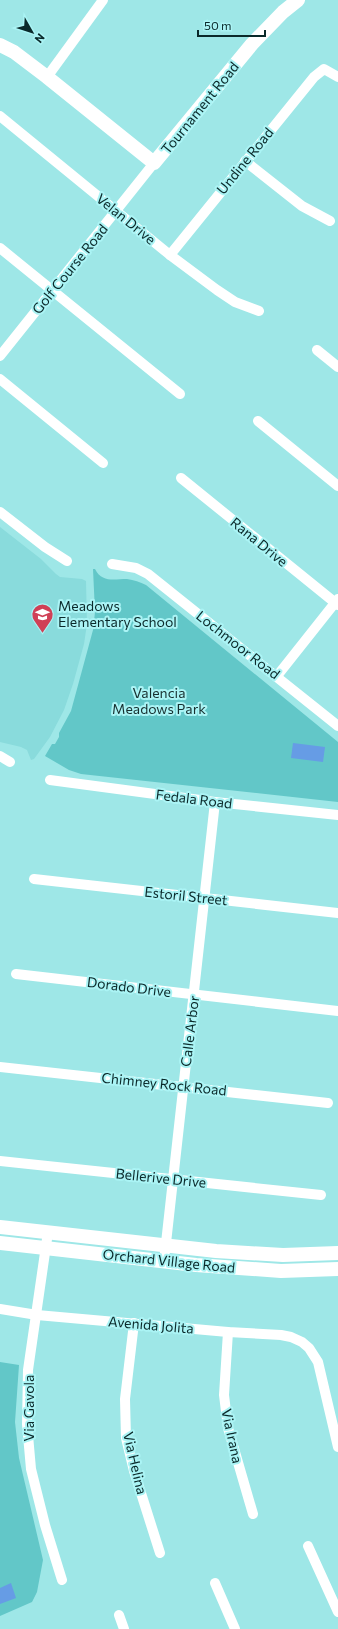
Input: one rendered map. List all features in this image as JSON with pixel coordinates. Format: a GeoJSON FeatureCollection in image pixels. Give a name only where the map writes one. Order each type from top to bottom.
{"type":"FeatureCollection","features":[{"type":"Feature","properties":{"kind":"main road","name":"Tournament Road"},"geometry":{"type":"LineString","coordinates":[[0,45],[14,52],[47,77],[154,163],[252,44],[283,12],[298,0]]}},
{"type":"Feature","properties":{"kind":"main road","name":"Orchard Village Road"},"geometry":{"type":"LineString","coordinates":[[0,1227],[166,1246],[257,1254],[338,1253]]}},
{"type":"Feature","properties":{"kind":"main road","name":"Orchard Village Road"},"geometry":{"type":"LineString","coordinates":[[0,1243],[164,1262],[281,1271],[338,1269]]}},
{"type":"Feature","properties":{"kind":"street"},"geometry":{"type":"LineString","coordinates":[[47,77],[103,0]]}},
{"type":"Feature","properties":{"kind":"street","name":"Undine Road"},"geometry":{"type":"LineString","coordinates":[[170,255],[314,77],[324,69],[338,77]]}},
{"type":"Feature","properties":{"kind":"street","name":"Velan Drive"},"geometry":{"type":"LineString","coordinates":[[0,116],[170,255],[235,302],[258,311]]}},
{"type":"Feature","properties":{"kind":"street"},"geometry":{"type":"LineString","coordinates":[[245,161],[302,206],[330,221]]}},
{"type":"Feature","properties":{"kind":"street","name":"Golf Course Road"},"geometry":{"type":"LineString","coordinates":[[0,356],[154,163]]}},
{"type":"Feature","properties":{"kind":"street"},"geometry":{"type":"LineString","coordinates":[[0,248],[180,394]]}},
{"type":"Feature","properties":{"kind":"street"},"geometry":{"type":"LineString","coordinates":[[317,350],[338,367]]}},
{"type":"Feature","properties":{"kind":"street"},"geometry":{"type":"LineString","coordinates":[[0,379],[103,463]]}},
{"type":"Feature","properties":{"kind":"street"},"geometry":{"type":"LineString","coordinates":[[258,421],[338,486]]}},
{"type":"Feature","properties":{"kind":"street","name":"Rana Drive"},"geometry":{"type":"LineString","coordinates":[[180,478],[337,603]]}},
{"type":"Feature","properties":{"kind":"street"},"geometry":{"type":"LineString","coordinates":[[0,512],[45,547],[67,561]]}},
{"type":"Feature","properties":{"kind":"street","name":"Lochmoor Road"},"geometry":{"type":"LineString","coordinates":[[112,564],[136,568],[148,574],[338,726]]}},
{"type":"Feature","properties":{"kind":"street"},"geometry":{"type":"LineString","coordinates":[[277,676],[337,603]]}},
{"type":"Feature","properties":{"kind":"street"},"geometry":{"type":"LineString","coordinates":[[0,756],[10,762]]}},
{"type":"Feature","properties":{"kind":"street","name":"Fedala Road"},"geometry":{"type":"LineString","coordinates":[[50,780],[215,802],[338,815]]}},
{"type":"Feature","properties":{"kind":"street","name":"Calle Arbor"},"geometry":{"type":"LineString","coordinates":[[164,1262],[215,802]]}},
{"type":"Feature","properties":{"kind":"street","name":"Estoril Street"},"geometry":{"type":"LineString","coordinates":[[34,879],[338,913]]}},
{"type":"Feature","properties":{"kind":"street","name":"Dorado Drive"},"geometry":{"type":"LineString","coordinates":[[16,974],[338,1011]]}},
{"type":"Feature","properties":{"kind":"street","name":"Chimney Rock Road"},"geometry":{"type":"LineString","coordinates":[[0,1067],[328,1103]]}},
{"type":"Feature","properties":{"kind":"street","name":"Bellerive Drive"},"geometry":{"type":"LineString","coordinates":[[0,1161],[321,1195]]}},
{"type":"Feature","properties":{"kind":"street","name":"Via Gavola"},"geometry":{"type":"LineString","coordinates":[[48,1232],[28,1370],[26,1424],[31,1469],[45,1525],[62,1580]]}},
{"type":"Feature","properties":{"kind":"street","name":"Avenida Jolita"},"geometry":{"type":"LineString","coordinates":[[0,1309],[37,1315],[291,1337],[302,1342],[309,1348],[318,1362],[338,1447]]}},
{"type":"Feature","properties":{"kind":"street","name":"Via Helina"},"geometry":{"type":"LineString","coordinates":[[134,1323],[125,1399],[126,1438],[134,1471],[160,1553]]}},
{"type":"Feature","properties":{"kind":"street","name":"Via Irana"},"geometry":{"type":"LineString","coordinates":[[228,1332],[224,1395],[228,1428],[253,1514]]}},
{"type":"Feature","properties":{"kind":"street"},"geometry":{"type":"LineString","coordinates":[[308,1546],[338,1612]]}},
{"type":"Feature","properties":{"kind":"street"},"geometry":{"type":"LineString","coordinates":[[215,1583],[235,1629]]}},
{"type":"Feature","properties":{"kind":"street"},"geometry":{"type":"LineString","coordinates":[[119,1615],[124,1629]]}},
{"type":"Feature","properties":{"kind":"shaded area","name":"Meadows Elementary School"},"geometry":{"type":"Polygon","coordinates":[[[0,527],[41,559],[60,577],[82,579],[86,581],[87,624],[84,644],[73,684],[64,710],[50,737],[34,759],[31,760],[27,750],[0,742],[0,527]]]}},
{"type":"Feature","properties":{"kind":"shaded area"},"geometry":{"type":"Polygon","coordinates":[[[293,743],[325,747],[323,762],[291,758],[293,743]]]}},
{"type":"Feature","properties":{"kind":"shaded area"},"geometry":{"type":"Polygon","coordinates":[[[11,1583],[16,1598],[0,1604],[0,1588],[11,1583]]]}},
{"type":"Feature","properties":{"kind":"green space","name":"Valencia Meadows Park"},"geometry":{"type":"Polygon","coordinates":[[[93,569],[105,578],[113,580],[127,579],[146,585],[338,742],[338,802],[81,774],[69,770],[45,756],[52,744],[55,744],[71,711],[93,630],[95,612],[93,569]]]}},
{"type":"Feature","properties":{"kind":"green space"},"geometry":{"type":"Polygon","coordinates":[[[0,1362],[19,1365],[15,1422],[19,1458],[43,1560],[37,1592],[32,1602],[0,1616],[0,1362]]]}},
{"type":"Feature","properties":{"kind":"place","name":"Meadows Elementary School"},"geometry":{"type":"Point","coordinates":[43,634]}}]}
